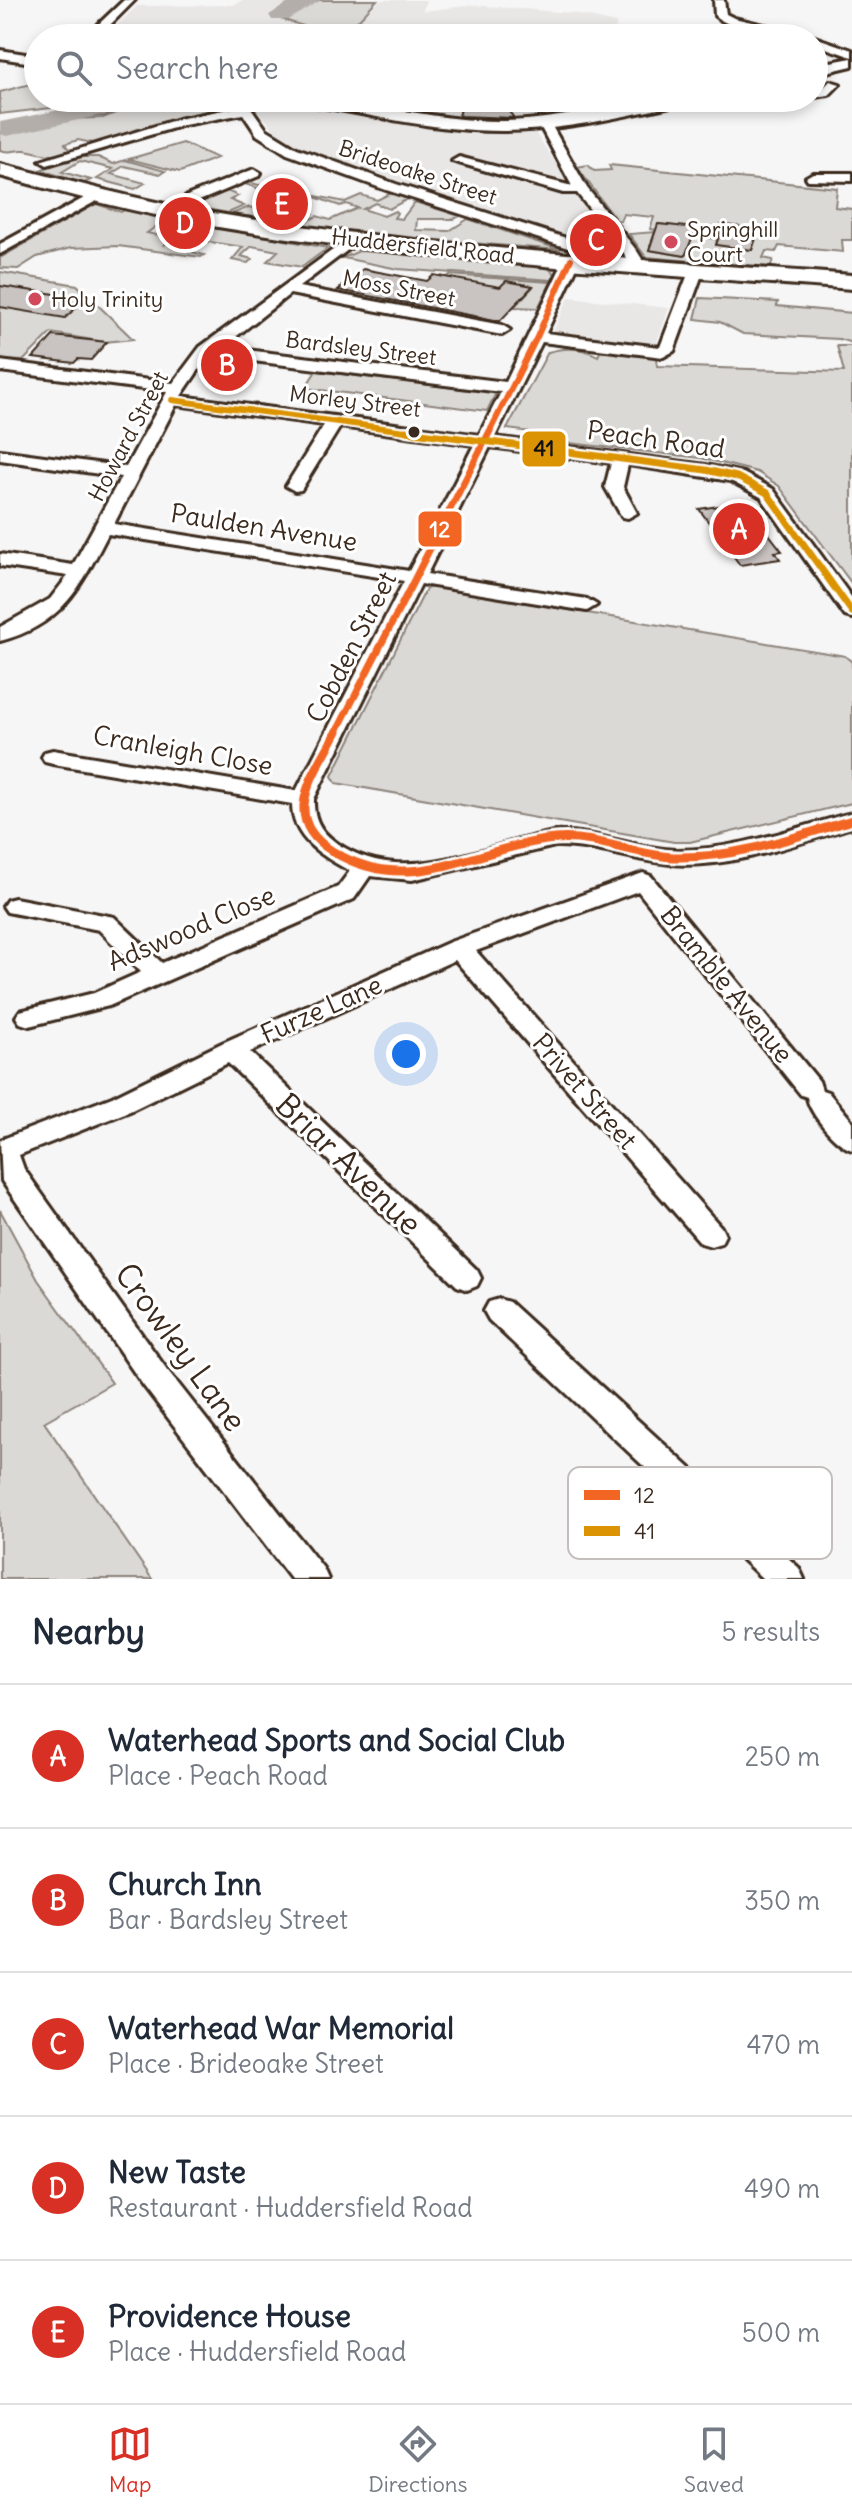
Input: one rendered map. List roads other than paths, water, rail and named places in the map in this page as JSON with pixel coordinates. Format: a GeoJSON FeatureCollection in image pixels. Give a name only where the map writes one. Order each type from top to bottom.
{"type":"FeatureCollection","features":[{"type":"Feature","properties":{"kind":"main road","name":"Huddersfield Road"},"geometry":{"type":"LineString","coordinates":[[0,170],[173,212],[352,240],[852,282]]}},
{"type":"Feature","properties":{"kind":"street"},"geometry":{"type":"LineString","coordinates":[[105,24],[130,0]]}},
{"type":"Feature","properties":{"kind":"street"},"geometry":{"type":"LineString","coordinates":[[719,0],[721,16],[744,24]]}},
{"type":"Feature","properties":{"kind":"street"},"geometry":{"type":"LineString","coordinates":[[828,45],[852,54]]}},
{"type":"Feature","properties":{"kind":"street"},"geometry":{"type":"LineString","coordinates":[[0,54],[24,58]]}},
{"type":"Feature","properties":{"kind":"street"},"geometry":{"type":"LineString","coordinates":[[828,67],[852,62]]}},
{"type":"Feature","properties":{"kind":"street"},"geometry":{"type":"LineString","coordinates":[[828,89],[834,84]]}},
{"type":"Feature","properties":{"kind":"street"},"geometry":{"type":"LineString","coordinates":[[47,161],[218,112]]}},
{"type":"Feature","properties":{"kind":"street","name":"Brideoake Street"},"geometry":{"type":"LineString","coordinates":[[250,112],[261,132],[292,151],[391,187],[596,252],[599,261]]}},
{"type":"Feature","properties":{"kind":"street"},"geometry":{"type":"LineString","coordinates":[[383,112],[455,124],[545,124],[610,112]]}},
{"type":"Feature","properties":{"kind":"street"},"geometry":{"type":"LineString","coordinates":[[545,124],[581,189],[630,251],[635,259],[634,264]]}},
{"type":"Feature","properties":{"kind":"street"},"geometry":{"type":"LineString","coordinates":[[459,161],[568,190],[581,189]]}},
{"type":"Feature","properties":{"kind":"street"},"geometry":{"type":"LineString","coordinates":[[173,212],[194,198],[254,173]]}},
{"type":"Feature","properties":{"kind":"street"},"geometry":{"type":"LineString","coordinates":[[813,177],[852,177]]}},
{"type":"Feature","properties":{"kind":"street"},"geometry":{"type":"LineString","coordinates":[[1,247],[97,195]]}},
{"type":"Feature","properties":{"kind":"street","name":"Howard Street"},"geometry":{"type":"LineString","coordinates":[[0,635],[61,602],[74,588],[79,572],[175,394],[206,350],[352,240]]}},
{"type":"Feature","properties":{"kind":"street","name":"Cobden Street"},"geometry":{"type":"LineString","coordinates":[[303,799],[537,337],[571,259]]}},
{"type":"Feature","properties":{"kind":"street"},"geometry":{"type":"LineString","coordinates":[[537,337],[663,352],[668,348],[697,269]]}},
{"type":"Feature","properties":{"kind":"street","name":"Moss Street"},"geometry":{"type":"LineString","coordinates":[[287,289],[502,330]]}},
{"type":"Feature","properties":{"kind":"street","name":"Bardsley Street"},"geometry":{"type":"LineString","coordinates":[[206,350],[511,388]]}},
{"type":"Feature","properties":{"kind":"street","name":"Morley Street"},"geometry":{"type":"LineString","coordinates":[[0,366],[335,421],[484,441]]}},
{"type":"Feature","properties":{"kind":"street"},"geometry":{"type":"LineString","coordinates":[[295,486],[335,421]]}},
{"type":"Feature","properties":{"kind":"street","name":"Peach Road"},"geometry":{"type":"LineString","coordinates":[[484,441],[717,472],[761,489],[852,612]]}},
{"type":"Feature","properties":{"kind":"street"},"geometry":{"type":"LineString","coordinates":[[0,455],[132,473]]}},
{"type":"Feature","properties":{"kind":"street"},"geometry":{"type":"LineString","coordinates":[[621,459],[614,487],[628,513]]}},
{"type":"Feature","properties":{"kind":"street","name":"Paulden Avenue"},"geometry":{"type":"LineString","coordinates":[[104,528],[587,605]]}},
{"type":"Feature","properties":{"kind":"street"},"geometry":{"type":"LineString","coordinates":[[0,560],[79,572]]}},
{"type":"Feature","properties":{"kind":"street","name":"Cranleigh Close"},"geometry":{"type":"LineString","coordinates":[[53,757],[303,799]]}},
{"type":"Feature","properties":{"kind":"street"},"geometry":{"type":"LineString","coordinates":[[303,799],[302,818],[314,836],[344,860],[363,869],[404,874],[556,838],[651,855],[696,858],[758,847],[848,825]]}},
{"type":"Feature","properties":{"kind":"street","name":"Adswood Close"},"geometry":{"type":"LineString","coordinates":[[29,1017],[100,1000],[346,893],[363,869]]}},
{"type":"Feature","properties":{"kind":"street","name":"Furze Lane"},"geometry":{"type":"LineString","coordinates":[[4,1150],[121,1104],[231,1050],[459,948],[643,881]]}},
{"type":"Feature","properties":{"kind":"street","name":"Bramble Avenue"},"geometry":{"type":"LineString","coordinates":[[643,881],[852,1140]]}},
{"type":"Feature","properties":{"kind":"street"},"geometry":{"type":"LineString","coordinates":[[15,906],[106,923],[159,975]]}},
{"type":"Feature","properties":{"kind":"street","name":"Privet Street"},"geometry":{"type":"LineString","coordinates":[[459,948],[711,1235]]}},
{"type":"Feature","properties":{"kind":"street","name":"Briar Avenue"},"geometry":{"type":"LineString","coordinates":[[231,1050],[467,1278]]}},
{"type":"Feature","properties":{"kind":"street","name":"Crowley Lane"},"geometry":{"type":"LineString","coordinates":[[4,1150],[12,1173],[154,1376],[311,1579]]}},
{"type":"Feature","properties":{"kind":"street"},"geometry":{"type":"LineString","coordinates":[[499,1311],[667,1467]]}},
{"type":"Feature","properties":{"kind":"street"},"geometry":{"type":"LineString","coordinates":[[766,1559],[787,1579]]}},
{"type":"Feature","properties":{"kind":"waterway"},"geometry":{"type":"LineString","coordinates":[[280,15],[310,0]]}},
{"type":"Feature","properties":{"kind":"waterway"},"geometry":{"type":"LineString","coordinates":[[7,128],[86,112]]}},
{"type":"Feature","properties":{"kind":"place","name":"Providence House"},"geometry":{"type":"Point","coordinates":[282,204]}},
{"type":"Feature","properties":{"kind":"place","name":"New Taste"},"geometry":{"type":"Point","coordinates":[185,223]}},
{"type":"Feature","properties":{"kind":"place","name":"Waterhead War Memorial"},"geometry":{"type":"Point","coordinates":[596,240]}},
{"type":"Feature","properties":{"kind":"place","name":"Springhill Court"},"geometry":{"type":"Point","coordinates":[671,242]}},
{"type":"Feature","properties":{"kind":"place","name":"Holy Trinity"},"geometry":{"type":"Point","coordinates":[35,299]}},
{"type":"Feature","properties":{"kind":"place","name":"Church Inn"},"geometry":{"type":"Point","coordinates":[227,365]}},
{"type":"Feature","properties":{"kind":"place","name":"Waterhead Sports and Social Club"},"geometry":{"type":"Point","coordinates":[739,529]}}]}
